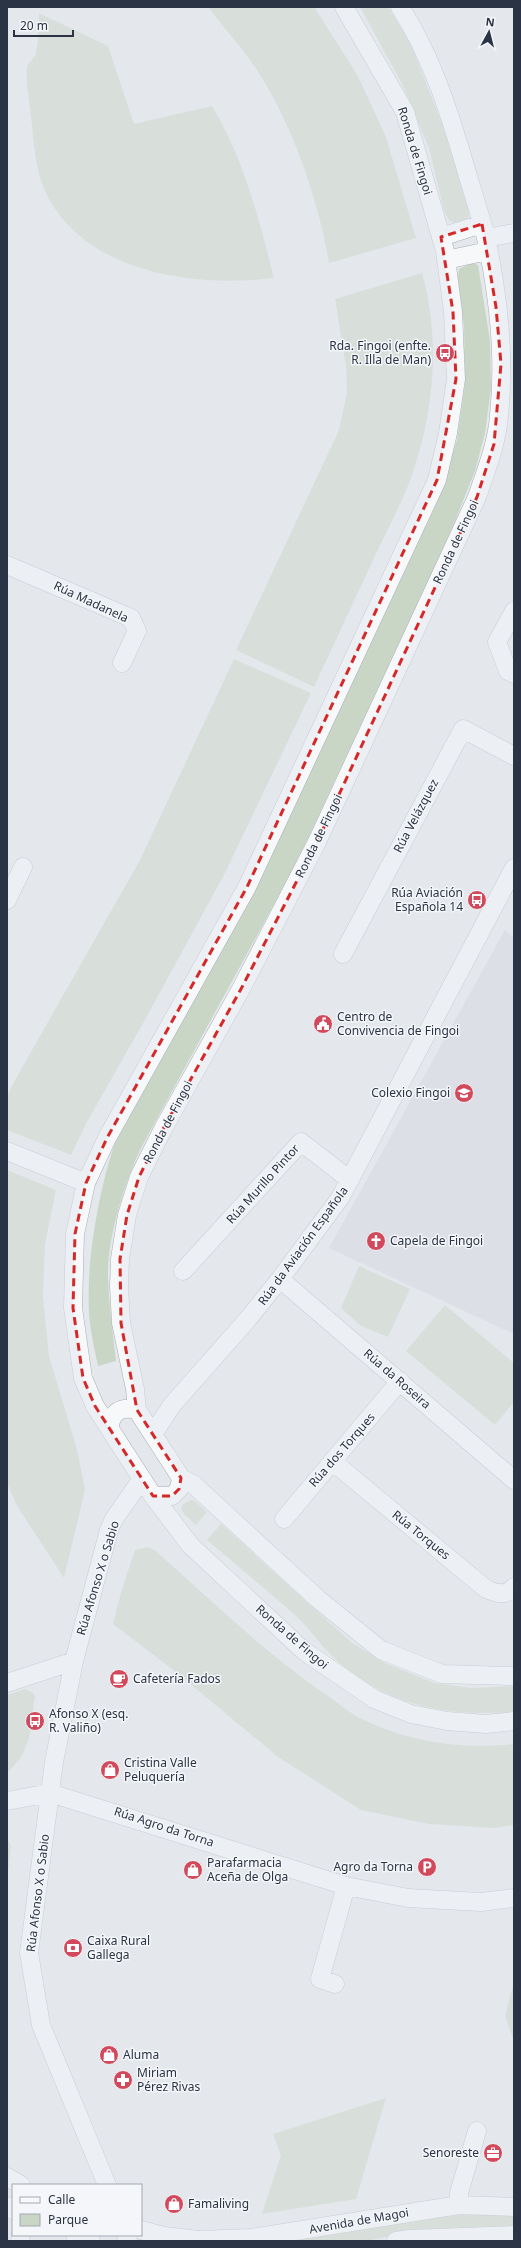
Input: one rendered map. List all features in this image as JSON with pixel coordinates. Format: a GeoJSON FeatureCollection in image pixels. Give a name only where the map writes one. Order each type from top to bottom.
{"type":"FeatureCollection","features":[{"type":"Feature","properties":{"kind":"street","name":"Ronda de Fingoi"},"geometry":{"type":"LineString","coordinates":[[344,7],[405,112],[441,237],[446,260],[453,312],[456,379],[448,433],[437,480],[247,887],[107,1138],[86,1183],[75,1234],[73,1308],[83,1378],[95,1406],[153,1496],[190,1545],[293,1640],[322,1664],[374,1699],[411,1714],[447,1721],[486,1724],[514,1721]]}},
{"type":"Feature","properties":{"kind":"street","name":"Ronda de Fingoi"},"geometry":{"type":"LineString","coordinates":[[400,7],[418,35],[450,115],[485,238],[496,307],[501,364],[499,416],[494,444],[477,497],[317,842],[241,989],[163,1129],[136,1185],[126,1223],[120,1259],[119,1286],[121,1323],[135,1389],[137,1410],[181,1478],[194,1485],[318,1599],[380,1650],[442,1674],[514,1676]]}},
{"type":"Feature","properties":{"kind":"street"},"geometry":{"type":"LineString","coordinates":[[441,237],[485,238],[514,233]]}},
{"type":"Feature","properties":{"kind":"street"},"geometry":{"type":"LineString","coordinates":[[446,260],[485,238]]}},
{"type":"Feature","properties":{"kind":"street","name":"Rúa Madanela"},"geometry":{"type":"LineString","coordinates":[[7,565],[131,618],[137,631],[122,663]]}},
{"type":"Feature","properties":{"kind":"street"},"geometry":{"type":"LineString","coordinates":[[514,611],[497,642],[508,671],[514,674]]}},
{"type":"Feature","properties":{"kind":"street","name":"Rúa Velázquez"},"geometry":{"type":"LineString","coordinates":[[343,954],[463,729],[514,756]]}},
{"type":"Feature","properties":{"kind":"street"},"geometry":{"type":"LineString","coordinates":[[7,900],[23,867]]}},
{"type":"Feature","properties":{"kind":"street","name":"Rúa da Aviación Española"},"geometry":{"type":"LineString","coordinates":[[153,1434],[172,1405],[248,1319],[280,1279],[340,1198],[509,891],[514,868]]}},
{"type":"Feature","properties":{"kind":"street","name":"Rúa Murillo Pintor"},"geometry":{"type":"LineString","coordinates":[[183,1272],[301,1142],[350,1180]]}},
{"type":"Feature","properties":{"kind":"street"},"geometry":{"type":"LineString","coordinates":[[7,1151],[86,1183]]}},
{"type":"Feature","properties":{"kind":"street","name":"Rúa da Roseira"},"geometry":{"type":"LineString","coordinates":[[280,1279],[514,1480]]}},
{"type":"Feature","properties":{"kind":"street","name":"Rúa dos Torques"},"geometry":{"type":"LineString","coordinates":[[284,1520],[400,1381]]}},
{"type":"Feature","properties":{"kind":"street"},"geometry":{"type":"LineString","coordinates":[[109,1428],[111,1417],[118,1410],[128,1408],[137,1410]]}},
{"type":"Feature","properties":{"kind":"street","name":"Rúa Torques"},"geometry":{"type":"LineString","coordinates":[[332,1461],[486,1588],[498,1594],[510,1592],[514,1587]]}},
{"type":"Feature","properties":{"kind":"street"},"geometry":{"type":"LineString","coordinates":[[153,1496],[172,1496],[179,1488],[181,1478]]}},
{"type":"Feature","properties":{"kind":"street","name":"Rúa Afonso X o Sabio"},"geometry":{"type":"LineString","coordinates":[[107,2184],[40,2025],[28,1953],[54,1762],[74,1661],[109,1530],[114,1519],[142,1479]]}},
{"type":"Feature","properties":{"kind":"street"},"geometry":{"type":"LineString","coordinates":[[7,1683],[74,1661]]}},
{"type":"Feature","properties":{"kind":"street"},"geometry":{"type":"LineString","coordinates":[[7,1801],[50,1792]]}},
{"type":"Feature","properties":{"kind":"street","name":"Rúa Agro da Torna"},"geometry":{"type":"LineString","coordinates":[[50,1792],[346,1886],[408,1898],[481,1902],[514,1898]]}},
{"type":"Feature","properties":{"kind":"street"},"geometry":{"type":"LineString","coordinates":[[335,1984],[320,1979],[346,1886]]}},
{"type":"Feature","properties":{"kind":"street"},"geometry":{"type":"LineString","coordinates":[[459,2205],[459,2193],[477,2131]]}},
{"type":"Feature","properties":{"kind":"street"},"geometry":{"type":"LineString","coordinates":[[7,2177],[19,2184]]}},
{"type":"Feature","properties":{"kind":"street","name":"Avenida de Magoi"},"geometry":{"type":"LineString","coordinates":[[142,2230],[164,2236],[198,2240],[251,2238],[459,2205],[514,2206]]}},
{"type":"Feature","properties":{"kind":"street"},"geometry":{"type":"LineString","coordinates":[[396,2241],[410,2238],[514,2235]]}},
{"type":"Feature","properties":{"kind":"street"},"geometry":{"type":"LineString","coordinates":[[78,2236],[91,2241]]}},
{"type":"Feature","properties":{"kind":"highlighted area"},"geometry":{"type":"Polygon","coordinates":[[[482,224],[496,307],[501,364],[494,444],[477,497],[317,842],[241,989],[163,1129],[139,1177],[127,1215],[120,1259],[121,1323],[137,1410],[181,1478],[179,1489],[172,1496],[153,1496],[95,1406],[83,1378],[73,1308],[75,1234],[86,1183],[107,1138],[247,887],[437,480],[456,379],[453,312],[441,237],[482,224]]]}},
{"type":"Feature","properties":{"kind":"shaded area","name":"Colexio Fingoi"},"geometry":{"type":"Polygon","coordinates":[[[505,930],[514,938],[514,1334],[329,1248],[505,930]]]}},
{"type":"Feature","properties":{"kind":"green space"},"geometry":{"type":"Polygon","coordinates":[[[208,7],[314,7],[358,76],[386,137],[416,238],[329,263],[311,188],[293,139],[282,115],[257,70],[208,7]]]}},
{"type":"Feature","properties":{"kind":"green space"},"geometry":{"type":"Polygon","coordinates":[[[360,7],[388,7],[410,42],[443,126],[470,210],[468,220],[458,225],[449,220],[444,211],[429,148],[402,84],[360,7]]]}},
{"type":"Feature","properties":{"kind":"green space"},"geometry":{"type":"Polygon","coordinates":[[[39,13],[108,46],[134,124],[212,106],[242,168],[274,278],[210,280],[176,276],[144,269],[113,257],[86,241],[62,219],[45,191],[39,175],[28,96],[27,68],[36,52],[39,13]]]}},
{"type":"Feature","properties":{"kind":"green space"},"geometry":{"type":"Polygon","coordinates":[[[472,263],[478,265],[490,341],[491,388],[485,433],[475,471],[449,536],[296,864],[141,1148],[135,1162],[118,1212],[108,1262],[109,1299],[116,1361],[98,1366],[90,1324],[89,1281],[98,1208],[115,1143],[253,894],[438,500],[457,440],[465,385],[464,327],[458,278],[459,269],[472,263]]]}},
{"type":"Feature","properties":{"kind":"green space"},"geometry":{"type":"Polygon","coordinates":[[[422,273],[432,324],[433,350],[430,402],[419,454],[403,498],[314,687],[236,650],[339,430],[347,392],[346,367],[335,299],[422,273]]]}},
{"type":"Feature","properties":{"kind":"green space"},"geometry":{"type":"Polygon","coordinates":[[[234,659],[311,693],[225,873],[87,1122],[71,1155],[7,1130],[7,1096],[140,860],[234,659]]]}},
{"type":"Feature","properties":{"kind":"green space"},"geometry":{"type":"Polygon","coordinates":[[[7,1170],[56,1190],[45,1244],[43,1297],[49,1356],[77,1449],[85,1490],[64,1578],[17,1506],[7,1483],[7,1170]]]}},
{"type":"Feature","properties":{"kind":"green space"},"geometry":{"type":"Polygon","coordinates":[[[359,1266],[410,1289],[388,1337],[361,1326],[341,1308],[359,1266]]]}},
{"type":"Feature","properties":{"kind":"green space"},"geometry":{"type":"Polygon","coordinates":[[[445,1305],[514,1363],[514,1402],[495,1425],[406,1351],[445,1305]]]}},
{"type":"Feature","properties":{"kind":"green space"},"geometry":{"type":"Polygon","coordinates":[[[191,1500],[195,1501],[207,1512],[196,1525],[184,1514],[181,1509],[183,1504],[191,1500]]]}},
{"type":"Feature","properties":{"kind":"green space"},"geometry":{"type":"Polygon","coordinates":[[[221,1524],[351,1642],[385,1663],[434,1683],[471,1688],[514,1686],[514,1711],[467,1713],[443,1710],[419,1705],[397,1698],[375,1688],[336,1660],[295,1615],[207,1540],[221,1524]]]}},
{"type":"Feature","properties":{"kind":"green space"},"geometry":{"type":"Polygon","coordinates":[[[148,1547],[156,1551],[238,1625],[302,1678],[360,1718],[397,1733],[436,1742],[475,1746],[514,1744],[514,1825],[494,1828],[429,1824],[361,1810],[278,1757],[176,1672],[113,1624],[122,1589],[135,1550],[148,1547]]]}},
{"type":"Feature","properties":{"kind":"green space"},"geometry":{"type":"Polygon","coordinates":[[[25,1689],[32,1692],[35,1696],[29,1739],[22,1756],[8,1772],[7,1695],[25,1689]]]}},
{"type":"Feature","properties":{"kind":"green space"},"geometry":{"type":"Polygon","coordinates":[[[7,1838],[11,1846],[7,1884],[7,1838]]]}},
{"type":"Feature","properties":{"kind":"green space"},"geometry":{"type":"Polygon","coordinates":[[[514,1982],[514,2042],[505,2016],[514,1982]]]}},
{"type":"Feature","properties":{"kind":"green space"},"geometry":{"type":"Polygon","coordinates":[[[386,2098],[356,2199],[262,2214],[281,2155],[273,2134],[386,2098]]]}},
{"type":"Feature","properties":{"kind":"green space"},"geometry":{"type":"Polygon","coordinates":[[[514,2215],[514,2230],[391,2236],[365,2241],[296,2241],[416,2217],[514,2215]]]}},
{"type":"Feature","properties":{"kind":"place","name":"Rda. Fingoi (enfte. R. Illa de Man)"},"geometry":{"type":"Point","coordinates":[445,353]}},
{"type":"Feature","properties":{"kind":"place","name":"Rúa Aviación Española 14"},"geometry":{"type":"Point","coordinates":[477,900]}},
{"type":"Feature","properties":{"kind":"place","name":"Centro de Convivencia de Fingoi"},"geometry":{"type":"Point","coordinates":[323,1024]}},
{"type":"Feature","properties":{"kind":"place","name":"Colexio Fingoi"},"geometry":{"type":"Point","coordinates":[464,1093]}},
{"type":"Feature","properties":{"kind":"place","name":"Capela de Fingoi"},"geometry":{"type":"Point","coordinates":[376,1241]}},
{"type":"Feature","properties":{"kind":"place","name":"Cafetería Fados"},"geometry":{"type":"Point","coordinates":[119,1679]}},
{"type":"Feature","properties":{"kind":"place","name":"Afonso X (esq. R. Valiño)"},"geometry":{"type":"Point","coordinates":[35,1721]}},
{"type":"Feature","properties":{"kind":"place","name":"Cristina Valle Peluquería"},"geometry":{"type":"Point","coordinates":[110,1770]}},
{"type":"Feature","properties":{"kind":"place","name":"Agro da Torna"},"geometry":{"type":"Point","coordinates":[427,1867]}},
{"type":"Feature","properties":{"kind":"place","name":"Parafarmacia Aceña de Olga"},"geometry":{"type":"Point","coordinates":[193,1870]}},
{"type":"Feature","properties":{"kind":"place","name":"Caixa Rural Gallega"},"geometry":{"type":"Point","coordinates":[73,1948]}},
{"type":"Feature","properties":{"kind":"place","name":"Aluma"},"geometry":{"type":"Point","coordinates":[109,2055]}},
{"type":"Feature","properties":{"kind":"place","name":"Miriam Pérez Rivas"},"geometry":{"type":"Point","coordinates":[123,2080]}},
{"type":"Feature","properties":{"kind":"place","name":"Senoreste"},"geometry":{"type":"Point","coordinates":[493,2153]}},
{"type":"Feature","properties":{"kind":"place","name":"Famaliving"},"geometry":{"type":"Point","coordinates":[174,2204]}}]}
